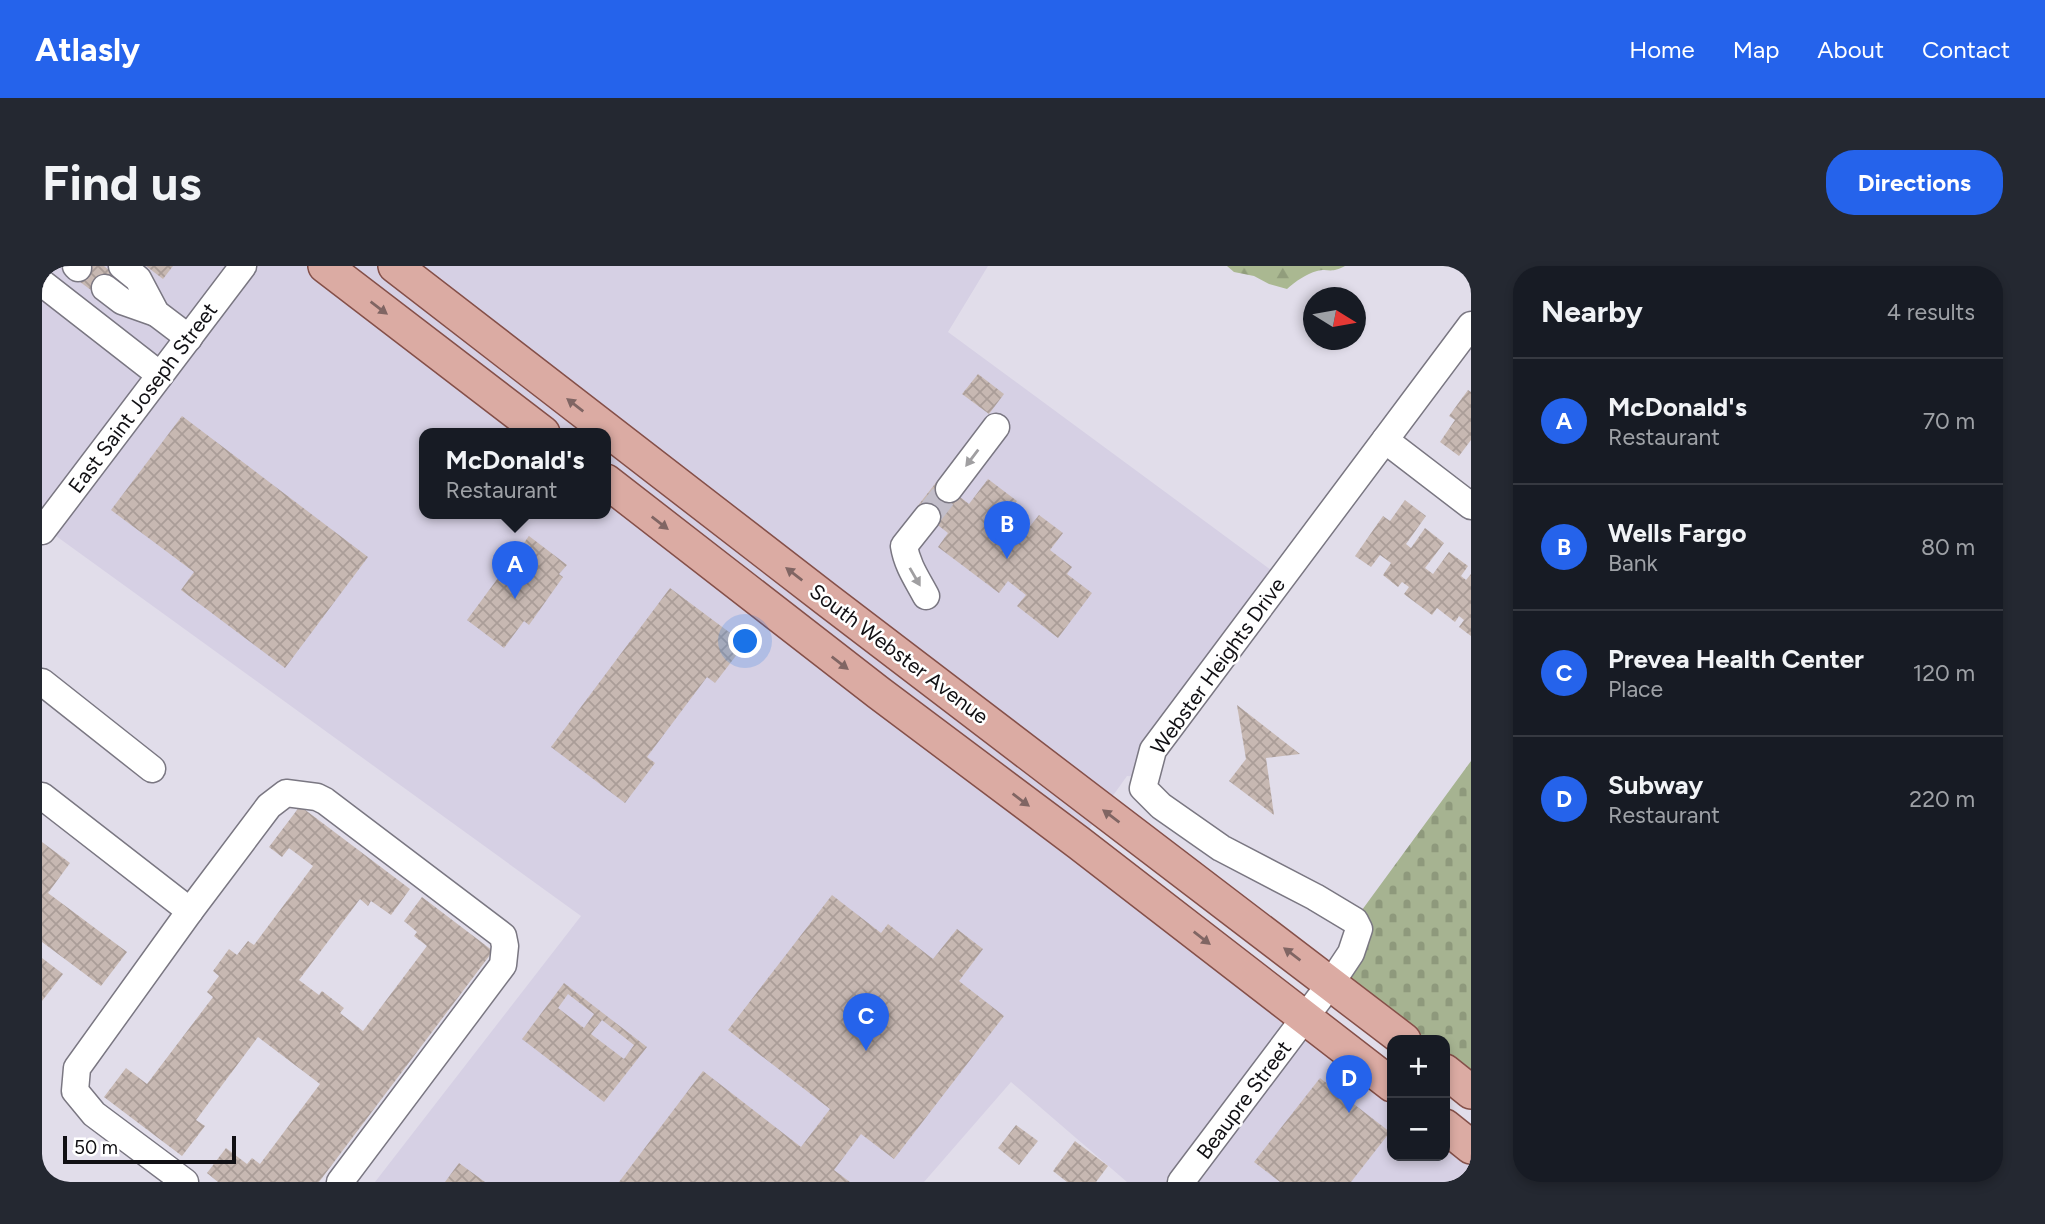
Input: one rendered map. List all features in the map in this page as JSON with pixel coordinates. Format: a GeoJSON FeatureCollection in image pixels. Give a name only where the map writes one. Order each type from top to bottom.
{"type":"FeatureCollection","features":[{"type":"Feature","properties":{"kind":"main road"},"geometry":{"type":"LineString","coordinates":[[325,266],[536,428]]}},
{"type":"Feature","properties":{"kind":"main road","name":"South Webster Avenue"},"geometry":{"type":"LineString","coordinates":[[395,266],[604,428]]}},
{"type":"Feature","properties":{"kind":"main road","name":"South Webster Avenue"},"geometry":{"type":"LineString","coordinates":[[611,433],[1398,1035]]}},
{"type":"Feature","properties":{"kind":"main road","name":"South Webster Avenue"},"geometry":{"type":"LineString","coordinates":[[611,485],[878,693],[1079,843],[1387,1081]]}},
{"type":"Feature","properties":{"kind":"main road"},"geometry":{"type":"LineString","coordinates":[[1450,1075],[1471,1092]]}},
{"type":"Feature","properties":{"kind":"main road"},"geometry":{"type":"LineString","coordinates":[[1450,1130],[1471,1147]]}},
{"type":"Feature","properties":{"kind":"street"},"geometry":{"type":"LineString","coordinates":[[122,266],[138,279],[156,313]]}},
{"type":"Feature","properties":{"kind":"street","name":"East Saint Joseph Street"},"geometry":{"type":"LineString","coordinates":[[42,531],[243,266]]}},
{"type":"Feature","properties":{"kind":"street"},"geometry":{"type":"LineString","coordinates":[[42,283],[160,375]]}},
{"type":"Feature","properties":{"kind":"street"},"geometry":{"type":"LineString","coordinates":[[105,288],[122,301],[156,313],[189,338]]}},
{"type":"Feature","properties":{"kind":"street","name":"Webster Heights Drive"},"geometry":{"type":"LineString","coordinates":[[1307,1018],[1351,953],[1359,929],[1355,921],[1221,848],[1161,806],[1143,788],[1153,750],[1471,326]]}},
{"type":"Feature","properties":{"kind":"street"},"geometry":{"type":"LineString","coordinates":[[949,489],[996,427]]}},
{"type":"Feature","properties":{"kind":"street"},"geometry":{"type":"LineString","coordinates":[[1385,440],[1471,506]]}},
{"type":"Feature","properties":{"kind":"street"},"geometry":{"type":"LineString","coordinates":[[926,596],[910,569],[904,546],[927,517]]}},
{"type":"Feature","properties":{"kind":"street"},"geometry":{"type":"LineString","coordinates":[[42,682],[152,769]]}},
{"type":"Feature","properties":{"kind":"street"},"geometry":{"type":"LineString","coordinates":[[185,1182],[94,1114],[75,1091],[77,1068],[269,806],[286,793],[317,797],[325,801],[503,936],[505,946],[503,965],[340,1182]]}},
{"type":"Feature","properties":{"kind":"street"},"geometry":{"type":"LineString","coordinates":[[42,796],[190,911]]}},
{"type":"Feature","properties":{"kind":"street","name":"Beaupre Street"},"geometry":{"type":"LineString","coordinates":[[1181,1182],[1307,1018]]}},
{"type":"Feature","properties":{"kind":"shaded area"},"geometry":{"type":"Polygon","coordinates":[[[42,266],[988,266],[948,332],[1282,578],[1146,777],[1127,776],[1079,843],[1387,1081],[1387,1161],[1450,1161],[1450,1130],[1471,1147],[1471,1182],[1127,1182],[1011,1082],[924,1182],[375,1182],[581,916],[45,528],[42,531],[42,266]]]}},
{"type":"Feature","properties":{"kind":"green space"},"geometry":{"type":"Polygon","coordinates":[[[1227,266],[1345,266],[1336,270],[1313,272],[1287,289],[1254,276],[1234,272],[1227,266]]]}},
{"type":"Feature","properties":{"kind":"green space"},"geometry":{"type":"Polygon","coordinates":[[[1471,761],[1471,1106],[1450,1090],[1450,1035],[1387,1037],[1335,1001],[1362,910],[1471,761]]]}},
{"type":"Feature","properties":{"kind":"building"},"geometry":{"type":"Polygon","coordinates":[[[79,266],[104,266],[115,275],[99,296],[72,276],[79,266]]]}},
{"type":"Feature","properties":{"kind":"building"},"geometry":{"type":"Polygon","coordinates":[[[146,266],[173,266],[163,279],[146,266]]]}},
{"type":"Feature","properties":{"kind":"building"},"geometry":{"type":"Polygon","coordinates":[[[978,374],[1004,394],[989,414],[962,394],[978,374]]]}},
{"type":"Feature","properties":{"kind":"building"},"geometry":{"type":"Polygon","coordinates":[[[1468,390],[1471,392],[1471,440],[1459,456],[1440,442],[1455,420],[1449,416],[1468,390]]]}},
{"type":"Feature","properties":{"kind":"building"},"geometry":{"type":"Polygon","coordinates":[[[182,416],[368,557],[285,668],[181,590],[194,572],[111,510],[182,416]]]}},
{"type":"Feature","properties":{"kind":"building"},"geometry":{"type":"Polygon","coordinates":[[[988,479],[1017,501],[1008,513],[1024,525],[1019,531],[1023,535],[1039,515],[1063,533],[1050,550],[1072,567],[1067,574],[1092,593],[1058,638],[1017,606],[1026,595],[1008,581],[999,593],[938,547],[948,533],[916,508],[938,480],[969,504],[988,479]]]}},
{"type":"Feature","properties":{"kind":"building"},"geometry":{"type":"Polygon","coordinates":[[[1405,500],[1426,516],[1406,544],[1411,548],[1425,528],[1444,543],[1425,568],[1433,574],[1449,552],[1468,566],[1461,576],[1466,580],[1471,574],[1471,636],[1459,627],[1464,620],[1459,616],[1455,622],[1437,608],[1432,615],[1404,594],[1409,587],[1402,582],[1398,587],[1383,575],[1391,563],[1380,555],[1371,567],[1355,556],[1383,516],[1390,521],[1405,500]]]}},
{"type":"Feature","properties":{"kind":"building"},"geometry":{"type":"Polygon","coordinates":[[[529,536],[567,565],[559,574],[563,577],[529,625],[524,621],[504,648],[467,620],[529,536]]]}},
{"type":"Feature","properties":{"kind":"building"},"geometry":{"type":"Polygon","coordinates":[[[670,588],[745,644],[715,683],[707,677],[647,757],[655,763],[625,803],[551,747],[670,588]]]}},
{"type":"Feature","properties":{"kind":"building"},"geometry":{"type":"Polygon","coordinates":[[[1237,705],[1300,754],[1266,758],[1274,815],[1229,781],[1246,759],[1237,705]]]}},
{"type":"Feature","properties":{"kind":"building"},"geometry":{"type":"Polygon","coordinates":[[[300,806],[410,889],[391,915],[371,901],[368,906],[360,899],[299,980],[319,995],[322,991],[344,1008],[340,1013],[363,1031],[427,946],[414,936],[417,932],[404,921],[422,897],[493,951],[319,1182],[218,1182],[207,1173],[226,1148],[247,1164],[252,1158],[260,1164],[320,1084],[258,1037],[196,1120],[205,1126],[182,1156],[104,1097],[126,1068],[147,1084],[213,997],[207,992],[219,976],[213,971],[229,949],[237,955],[248,941],[254,945],[313,866],[289,848],[282,857],[269,847],[300,806]]]}},
{"type":"Feature","properties":{"kind":"building"},"geometry":{"type":"Polygon","coordinates":[[[42,842],[70,863],[48,893],[127,952],[101,986],[42,942],[42,842]]]}},
{"type":"Feature","properties":{"kind":"building"},"geometry":{"type":"Polygon","coordinates":[[[832,895],[881,933],[888,924],[933,959],[957,929],[983,949],[959,981],[1004,1016],[894,1159],[861,1134],[834,1170],[850,1182],[619,1182],[703,1071],[801,1147],[830,1109],[728,1030],[832,895]]]}},
{"type":"Feature","properties":{"kind":"building"},"geometry":{"type":"Polygon","coordinates":[[[42,958],[63,974],[42,1001],[42,958]]]}},
{"type":"Feature","properties":{"kind":"building"},"geometry":{"type":"Polygon","coordinates":[[[564,983],[647,1047],[604,1102],[522,1039],[564,983]],[[568,994],[558,1008],[584,1028],[594,1014],[568,994]],[[602,1020],[591,1034],[624,1059],[634,1045],[602,1020]]]}},
{"type":"Feature","properties":{"kind":"building"},"geometry":{"type":"Polygon","coordinates":[[[1320,1078],[1387,1130],[1387,1136],[1351,1182],[1280,1182],[1254,1162],[1320,1078]]]}},
{"type":"Feature","properties":{"kind":"building"},"geometry":{"type":"Polygon","coordinates":[[[1016,1125],[1038,1141],[1019,1165],[998,1148],[1016,1125]]]}},
{"type":"Feature","properties":{"kind":"building"},"geometry":{"type":"Polygon","coordinates":[[[1075,1141],[1108,1166],[1096,1182],[1067,1182],[1053,1171],[1075,1141]]]}},
{"type":"Feature","properties":{"kind":"building"},"geometry":{"type":"Polygon","coordinates":[[[459,1163],[485,1182],[445,1182],[459,1163]]]}},
{"type":"Feature","properties":{"kind":"tunnel"},"geometry":{"type":"LineString","coordinates":[[927,517],[949,489]]}},
{"type":"Feature","properties":{"kind":"place","name":"Wells Fargo"},"geometry":{"type":"Point","coordinates":[1007,559]}},
{"type":"Feature","properties":{"kind":"place","name":"McDonald's"},"geometry":{"type":"Point","coordinates":[515,599]}},
{"type":"Feature","properties":{"kind":"place","name":"Prevea Health Center"},"geometry":{"type":"Point","coordinates":[866,1051]}},
{"type":"Feature","properties":{"kind":"place","name":"Subway"},"geometry":{"type":"Point","coordinates":[1349,1113]}}]}
